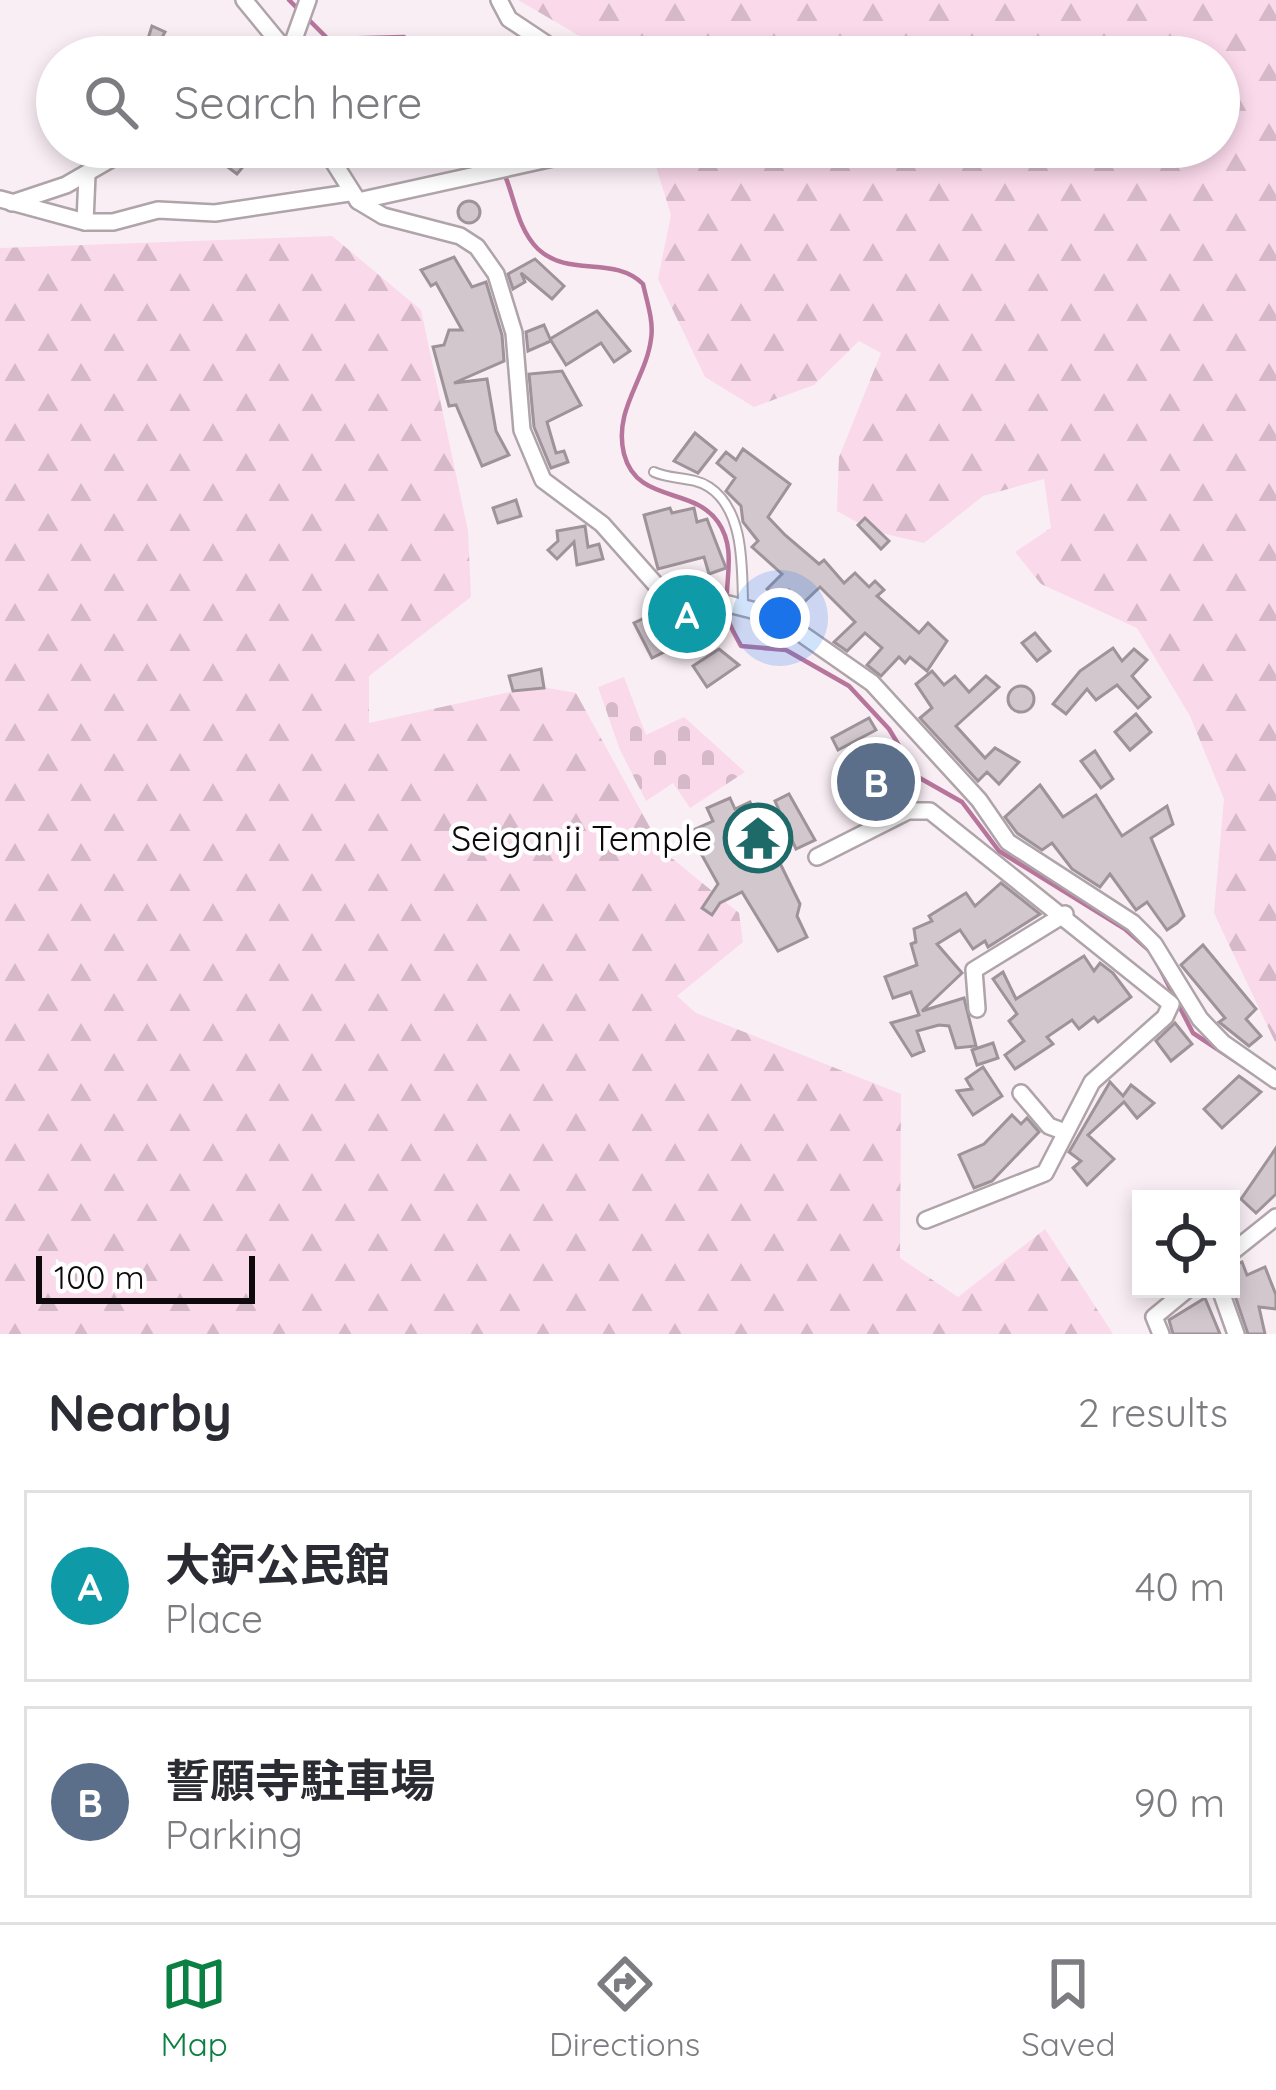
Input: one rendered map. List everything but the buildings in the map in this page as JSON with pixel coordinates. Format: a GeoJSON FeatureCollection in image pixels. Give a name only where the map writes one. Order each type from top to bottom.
{"type":"FeatureCollection","features":[{"type":"Feature","properties":{"kind":"street"},"geometry":{"type":"LineString","coordinates":[[244,0],[274,36]]}},
{"type":"Feature","properties":{"kind":"street"},"geometry":{"type":"LineString","coordinates":[[499,0],[509,19],[534,36]]}},
{"type":"Feature","properties":{"kind":"street"},"geometry":{"type":"LineString","coordinates":[[6,201],[98,168]]}},
{"type":"Feature","properties":{"kind":"street"},"geometry":{"type":"LineString","coordinates":[[337,168],[354,197],[383,216],[460,236],[477,247],[496,274],[514,333],[522,430],[543,480],[602,524],[657,586],[776,616],[832,650],[872,683],[979,800],[1009,842],[1154,944],[1223,1043],[1276,1080]]}},
{"type":"Feature","properties":{"kind":"street"},"geometry":{"type":"LineString","coordinates":[[6,201],[85,222],[113,222],[158,210],[215,214],[354,197],[497,168]]}},
{"type":"Feature","properties":{"kind":"street"},"geometry":{"type":"LineString","coordinates":[[85,222],[87,175]]}},
{"type":"Feature","properties":{"kind":"street"},"geometry":{"type":"LineString","coordinates":[[817,856],[908,811],[930,811],[1062,912],[1171,1004],[1191,1002]]}},
{"type":"Feature","properties":{"kind":"street"},"geometry":{"type":"LineString","coordinates":[[976,1010],[974,970],[1062,912],[1071,885]]}},
{"type":"Feature","properties":{"kind":"street"},"geometry":{"type":"LineString","coordinates":[[926,1220],[1045,1173],[1092,1082],[1165,1018],[1171,1004]]}},
{"type":"Feature","properties":{"kind":"street"},"geometry":{"type":"LineString","coordinates":[[1021,1093],[1049,1126],[1065,1132]]}},
{"type":"Feature","properties":{"kind":"street"},"geometry":{"type":"LineString","coordinates":[[1240,1246],[1276,1217]]}},
{"type":"Feature","properties":{"kind":"street"},"geometry":{"type":"LineString","coordinates":[[1160,1334],[1154,1317],[1177,1298]]}},
{"type":"Feature","properties":{"kind":"street"},"geometry":{"type":"LineString","coordinates":[[1223,1298],[1236,1334]]}},
{"type":"Feature","properties":{"kind":"lane"},"geometry":{"type":"LineString","coordinates":[[654,472],[708,486],[728,506],[740,548],[743,604]]}},
{"type":"Feature","properties":{"kind":"green space"},"geometry":{"type":"Polygon","coordinates":[[[518,0],[1276,0],[1276,1044],[1214,913],[1224,799],[1190,716],[1137,628],[1041,584],[1015,552],[1051,528],[1044,479],[983,496],[924,543],[873,531],[837,511],[839,457],[881,353],[859,341],[814,385],[754,407],[705,377],[658,279],[671,215],[656,168],[1240,168],[1240,36],[580,36],[518,0]]]}},
{"type":"Feature","properties":{"kind":"green space"},"geometry":{"type":"Polygon","coordinates":[[[332,236],[421,310],[468,531],[471,597],[369,676],[369,723],[537,686],[576,693],[663,851],[739,913],[743,942],[677,996],[696,1013],[901,1094],[900,1258],[958,1297],[1045,1229],[1113,1334],[0,1334],[0,248],[332,236]]]}},
{"type":"Feature","properties":{"kind":"green space"},"geometry":{"type":"Polygon","coordinates":[[[624,677],[646,735],[684,717],[745,772],[690,808],[673,783],[646,801],[620,750],[598,687],[624,677]]]}},
{"type":"Feature","properties":{"kind":"waterway"},"geometry":{"type":"LineString","coordinates":[[289,0],[325,36]]}},
{"type":"Feature","properties":{"kind":"waterway"},"geometry":{"type":"LineString","coordinates":[[502,168],[522,225],[538,249],[563,263],[619,270],[643,284],[651,339],[626,409],[624,454],[641,481],[695,503],[718,522],[728,546],[727,610],[741,646],[786,650],[849,686],[889,729],[918,777],[962,802],[999,851],[1125,929],[1152,953],[1193,1033],[1276,1088]]}},
{"type":"Feature","properties":{"kind":"place","name":"大鈩公民館"},"geometry":{"type":"Point","coordinates":[687,614]}},
{"type":"Feature","properties":{"kind":"place","name":"誓願寺駐車場"},"geometry":{"type":"Point","coordinates":[876,782]}},
{"type":"Feature","properties":{"kind":"place","name":"Seiganji Temple"},"geometry":{"type":"Point","coordinates":[758,838]}}]}
